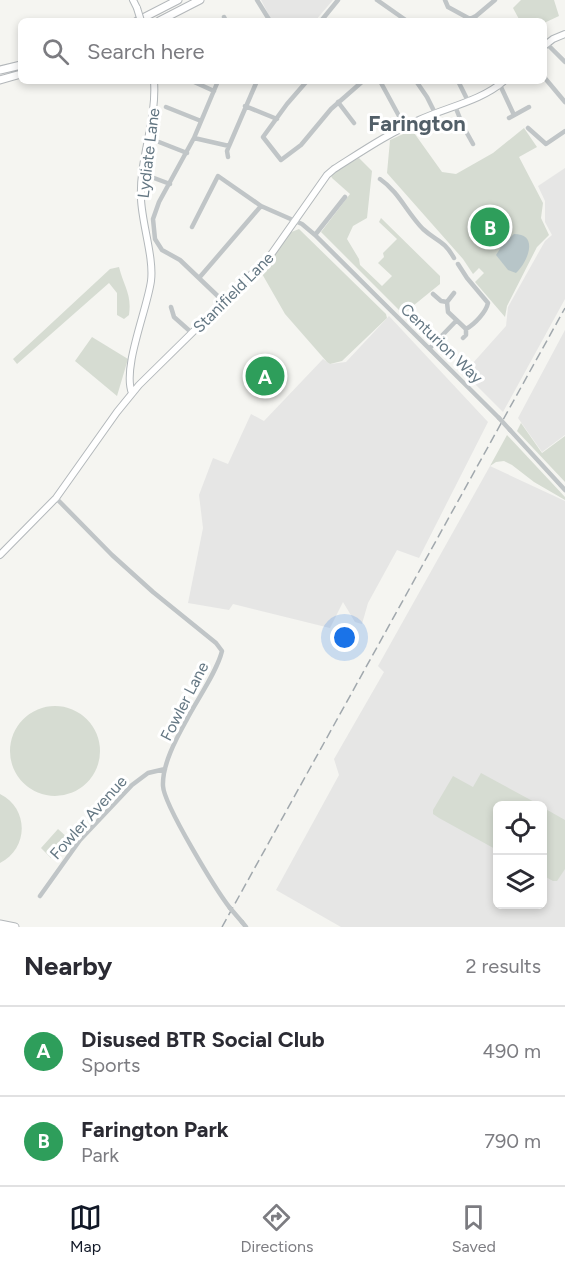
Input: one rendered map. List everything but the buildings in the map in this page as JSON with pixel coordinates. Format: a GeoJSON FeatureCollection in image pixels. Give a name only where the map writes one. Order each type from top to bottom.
{"type":"FeatureCollection","features":[{"type":"Feature","properties":{"kind":"highway"},"geometry":{"type":"LineString","coordinates":[[145,18],[178,0]]}},
{"type":"Feature","properties":{"kind":"highway"},"geometry":{"type":"LineString","coordinates":[[165,18],[200,0]]}},
{"type":"Feature","properties":{"kind":"highway"},"geometry":{"type":"LineString","coordinates":[[0,70],[18,66]]}},
{"type":"Feature","properties":{"kind":"highway"},"geometry":{"type":"LineString","coordinates":[[0,80],[18,75]]}},
{"type":"Feature","properties":{"kind":"highway"},"geometry":{"type":"LineString","coordinates":[[0,924],[15,927]]}},
{"type":"Feature","properties":{"kind":"main road"},"geometry":{"type":"LineString","coordinates":[[133,0],[139,18]]}},
{"type":"Feature","properties":{"kind":"main road"},"geometry":{"type":"LineString","coordinates":[[547,44],[565,34]]}},
{"type":"Feature","properties":{"kind":"main road","name":"Lydiate Lane"},"geometry":{"type":"LineString","coordinates":[[132,393],[129,380],[131,366],[151,278],[141,199],[142,177],[154,101],[154,84]]}},
{"type":"Feature","properties":{"kind":"main road","name":"Stanifield Lane"},"geometry":{"type":"LineString","coordinates":[[0,555],[56,498],[139,385],[266,262],[323,180],[334,169],[405,127],[468,101],[500,84]]}},
{"type":"Feature","properties":{"kind":"main road"},"geometry":{"type":"LineString","coordinates":[[131,366],[134,379],[139,385]]}},
{"type":"Feature","properties":{"kind":"street"},"geometry":{"type":"LineString","coordinates":[[257,0],[268,18]]}},
{"type":"Feature","properties":{"kind":"street"},"geometry":{"type":"LineString","coordinates":[[323,18],[338,0]]}},
{"type":"Feature","properties":{"kind":"street"},"geometry":{"type":"LineString","coordinates":[[377,0],[388,3],[404,18]]}},
{"type":"Feature","properties":{"kind":"street"},"geometry":{"type":"LineString","coordinates":[[445,0],[448,8],[468,18]]}},
{"type":"Feature","properties":{"kind":"street"},"geometry":{"type":"LineString","coordinates":[[472,18],[495,0]]}},
{"type":"Feature","properties":{"kind":"street"},"geometry":{"type":"LineString","coordinates":[[547,47],[565,62]]}},
{"type":"Feature","properties":{"kind":"street"},"geometry":{"type":"LineString","coordinates":[[547,81],[565,102]]}},
{"type":"Feature","properties":{"kind":"street"},"geometry":{"type":"LineString","coordinates":[[199,84],[214,91]]}},
{"type":"Feature","properties":{"kind":"street"},"geometry":{"type":"LineString","coordinates":[[217,84],[187,153],[159,202],[153,219],[155,239],[162,250],[180,260],[224,303]]}},
{"type":"Feature","properties":{"kind":"street"},"geometry":{"type":"LineString","coordinates":[[228,157],[227,151],[256,84]]}},
{"type":"Feature","properties":{"kind":"street"},"geometry":{"type":"LineString","coordinates":[[304,84],[286,104],[263,137],[281,160],[302,145],[338,102],[359,84]]}},
{"type":"Feature","properties":{"kind":"street"},"geometry":{"type":"LineString","coordinates":[[382,84],[405,127]]}},
{"type":"Feature","properties":{"kind":"street"},"geometry":{"type":"LineString","coordinates":[[418,84],[435,113]]}},
{"type":"Feature","properties":{"kind":"street"},"geometry":{"type":"LineString","coordinates":[[460,84],[468,101]]}},
{"type":"Feature","properties":{"kind":"street"},"geometry":{"type":"LineString","coordinates":[[502,84],[512,117],[529,107]]}},
{"type":"Feature","properties":{"kind":"street"},"geometry":{"type":"LineString","coordinates":[[338,102],[354,123]]}},
{"type":"Feature","properties":{"kind":"street"},"geometry":{"type":"LineString","coordinates":[[245,106],[277,119]]}},
{"type":"Feature","properties":{"kind":"street"},"geometry":{"type":"LineString","coordinates":[[455,106],[462,126],[473,144]]}},
{"type":"Feature","properties":{"kind":"street"},"geometry":{"type":"LineString","coordinates":[[166,107],[201,121]]}},
{"type":"Feature","properties":{"kind":"street"},"geometry":{"type":"LineString","coordinates":[[528,128],[546,144],[565,131]]}},
{"type":"Feature","properties":{"kind":"street"},"geometry":{"type":"LineString","coordinates":[[194,138],[229,146]]}},
{"type":"Feature","properties":{"kind":"street"},"geometry":{"type":"LineString","coordinates":[[159,142],[187,153]]}},
{"type":"Feature","properties":{"kind":"street","name":"Centurion Way"},"geometry":{"type":"LineString","coordinates":[[192,227],[218,176],[261,206],[295,221],[315,235],[499,418],[565,490]]}},
{"type":"Feature","properties":{"kind":"street"},"geometry":{"type":"LineString","coordinates":[[154,178],[170,184]]}},
{"type":"Feature","properties":{"kind":"street"},"geometry":{"type":"LineString","coordinates":[[380,179],[394,190],[408,210],[447,246],[454,258]]}},
{"type":"Feature","properties":{"kind":"street"},"geometry":{"type":"LineString","coordinates":[[315,235],[345,197]]}},
{"type":"Feature","properties":{"kind":"street"},"geometry":{"type":"LineString","coordinates":[[199,278],[261,206]]}},
{"type":"Feature","properties":{"kind":"street"},"geometry":{"type":"LineString","coordinates":[[458,264],[485,297],[488,306],[466,329]]}},
{"type":"Feature","properties":{"kind":"street"},"geometry":{"type":"LineString","coordinates":[[454,293],[447,302],[448,312],[466,329]]}},
{"type":"Feature","properties":{"kind":"street"},"geometry":{"type":"LineString","coordinates":[[432,294],[441,301],[447,302]]}},
{"type":"Feature","properties":{"kind":"street"},"geometry":{"type":"LineString","coordinates":[[171,307],[174,317],[192,333]]}},
{"type":"Feature","properties":{"kind":"street"},"geometry":{"type":"LineString","coordinates":[[430,348],[456,321]]}},
{"type":"Feature","properties":{"kind":"street"},"geometry":{"type":"LineString","coordinates":[[463,338],[466,335],[466,329]]}},
{"type":"Feature","properties":{"kind":"street","name":"Fowler Lane"},"geometry":{"type":"LineString","coordinates":[[56,498],[112,555],[216,643],[222,651],[179,735],[165,769],[163,785],[169,804],[217,890],[246,927]]}},
{"type":"Feature","properties":{"kind":"street","name":"Fowler Avenue"},"geometry":{"type":"LineString","coordinates":[[40,896],[74,847],[132,785],[148,773],[165,769]]}},
{"type":"Feature","properties":{"kind":"shaded area"},"geometry":{"type":"Polygon","coordinates":[[[261,0],[333,0],[318,18],[270,18],[261,0]]]}},
{"type":"Feature","properties":{"kind":"shaded area"},"geometry":{"type":"Polygon","coordinates":[[[521,0],[554,0],[559,16],[547,22],[547,18],[518,18],[513,8],[521,0]]]}},
{"type":"Feature","properties":{"kind":"shaded area"},"geometry":{"type":"Polygon","coordinates":[[[524,128],[537,147],[519,157],[543,203],[541,218],[549,235],[537,247],[507,306],[505,317],[475,282],[484,273],[479,268],[473,274],[463,259],[387,173],[390,140],[412,130],[442,172],[456,174],[493,153],[524,128]]]}},
{"type":"Feature","properties":{"kind":"shaded area"},"geometry":{"type":"Polygon","coordinates":[[[359,158],[372,171],[367,218],[353,226],[347,239],[360,265],[382,286],[392,276],[378,263],[384,257],[383,253],[397,239],[379,222],[381,218],[440,276],[440,284],[403,314],[321,232],[350,194],[330,174],[359,158]]]}},
{"type":"Feature","properties":{"kind":"shaded area"},"geometry":{"type":"Polygon","coordinates":[[[565,168],[565,299],[503,412],[464,373],[506,326],[508,307],[545,241],[552,235],[545,222],[545,201],[538,186],[565,168]]]}},
{"type":"Feature","properties":{"kind":"shaded area"},"geometry":{"type":"Polygon","coordinates":[[[299,229],[386,314],[387,318],[342,361],[330,364],[327,362],[285,314],[261,272],[289,233],[299,229]]]}},
{"type":"Feature","properties":{"kind":"shaded area"},"geometry":{"type":"Polygon","coordinates":[[[514,234],[522,235],[529,244],[524,263],[516,273],[508,270],[496,255],[503,244],[514,234]]]}},
{"type":"Feature","properties":{"kind":"shaded area"},"geometry":{"type":"Polygon","coordinates":[[[119,267],[128,296],[129,315],[124,319],[117,315],[117,293],[109,283],[17,364],[13,359],[110,269],[119,267]]]}},
{"type":"Feature","properties":{"kind":"shaded area"},"geometry":{"type":"Polygon","coordinates":[[[389,316],[488,422],[419,558],[397,550],[368,603],[362,624],[355,622],[343,602],[330,628],[233,604],[229,610],[188,603],[203,528],[199,495],[213,458],[228,464],[251,414],[264,421],[323,359],[330,364],[346,362],[389,316]]]}},
{"type":"Feature","properties":{"kind":"shaded area"},"geometry":{"type":"Polygon","coordinates":[[[565,330],[565,435],[542,452],[518,418],[565,330]]]}},
{"type":"Feature","properties":{"kind":"shaded area"},"geometry":{"type":"Polygon","coordinates":[[[92,337],[128,359],[117,396],[75,361],[92,337]]]}},
{"type":"Feature","properties":{"kind":"shaded area"},"geometry":{"type":"Polygon","coordinates":[[[521,423],[542,453],[565,436],[565,482],[517,431],[521,423]]]}},
{"type":"Feature","properties":{"kind":"shaded area"},"geometry":{"type":"Polygon","coordinates":[[[507,435],[565,497],[565,500],[504,461],[490,466],[507,435]]]}},
{"type":"Feature","properties":{"kind":"shaded area"},"geometry":{"type":"Polygon","coordinates":[[[490,466],[565,501],[565,927],[341,927],[276,890],[339,775],[334,759],[384,672],[378,666],[490,466]]]}},
{"type":"Feature","properties":{"kind":"shaded area"},"geometry":{"type":"Polygon","coordinates":[[[55,706],[72,709],[87,719],[97,734],[100,751],[97,768],[87,783],[72,793],[55,796],[38,793],[23,783],[13,768],[10,751],[13,734],[23,719],[38,709],[55,706]]]}},
{"type":"Feature","properties":{"kind":"shaded area"},"geometry":{"type":"Polygon","coordinates":[[[481,773],[533,801],[493,801],[493,848],[433,814],[433,810],[453,776],[473,787],[481,773]]]}},
{"type":"Feature","properties":{"kind":"shaded area"},"geometry":{"type":"Polygon","coordinates":[[[0,794],[17,809],[22,829],[16,848],[0,863],[0,794]]]}},
{"type":"Feature","properties":{"kind":"shaded area"},"geometry":{"type":"Polygon","coordinates":[[[547,810],[565,820],[565,869],[557,881],[547,878],[547,810]]]}},
{"type":"Feature","properties":{"kind":"shaded area"},"geometry":{"type":"Polygon","coordinates":[[[58,829],[69,839],[51,858],[41,848],[58,829]]]}},
{"type":"Feature","properties":{"kind":"railway"},"geometry":{"type":"LineString","coordinates":[[222,927],[565,308]]}},
{"type":"Feature","properties":{"kind":"place","name":"Farington Park"},"geometry":{"type":"Point","coordinates":[490,227]}},
{"type":"Feature","properties":{"kind":"place","name":"Disused BTR Social Club"},"geometry":{"type":"Point","coordinates":[265,376]}},
{"type":"Feature","properties":{"kind":"district","name":"Farington"},"geometry":{"type":"Point","coordinates":[417,123]}}]}
